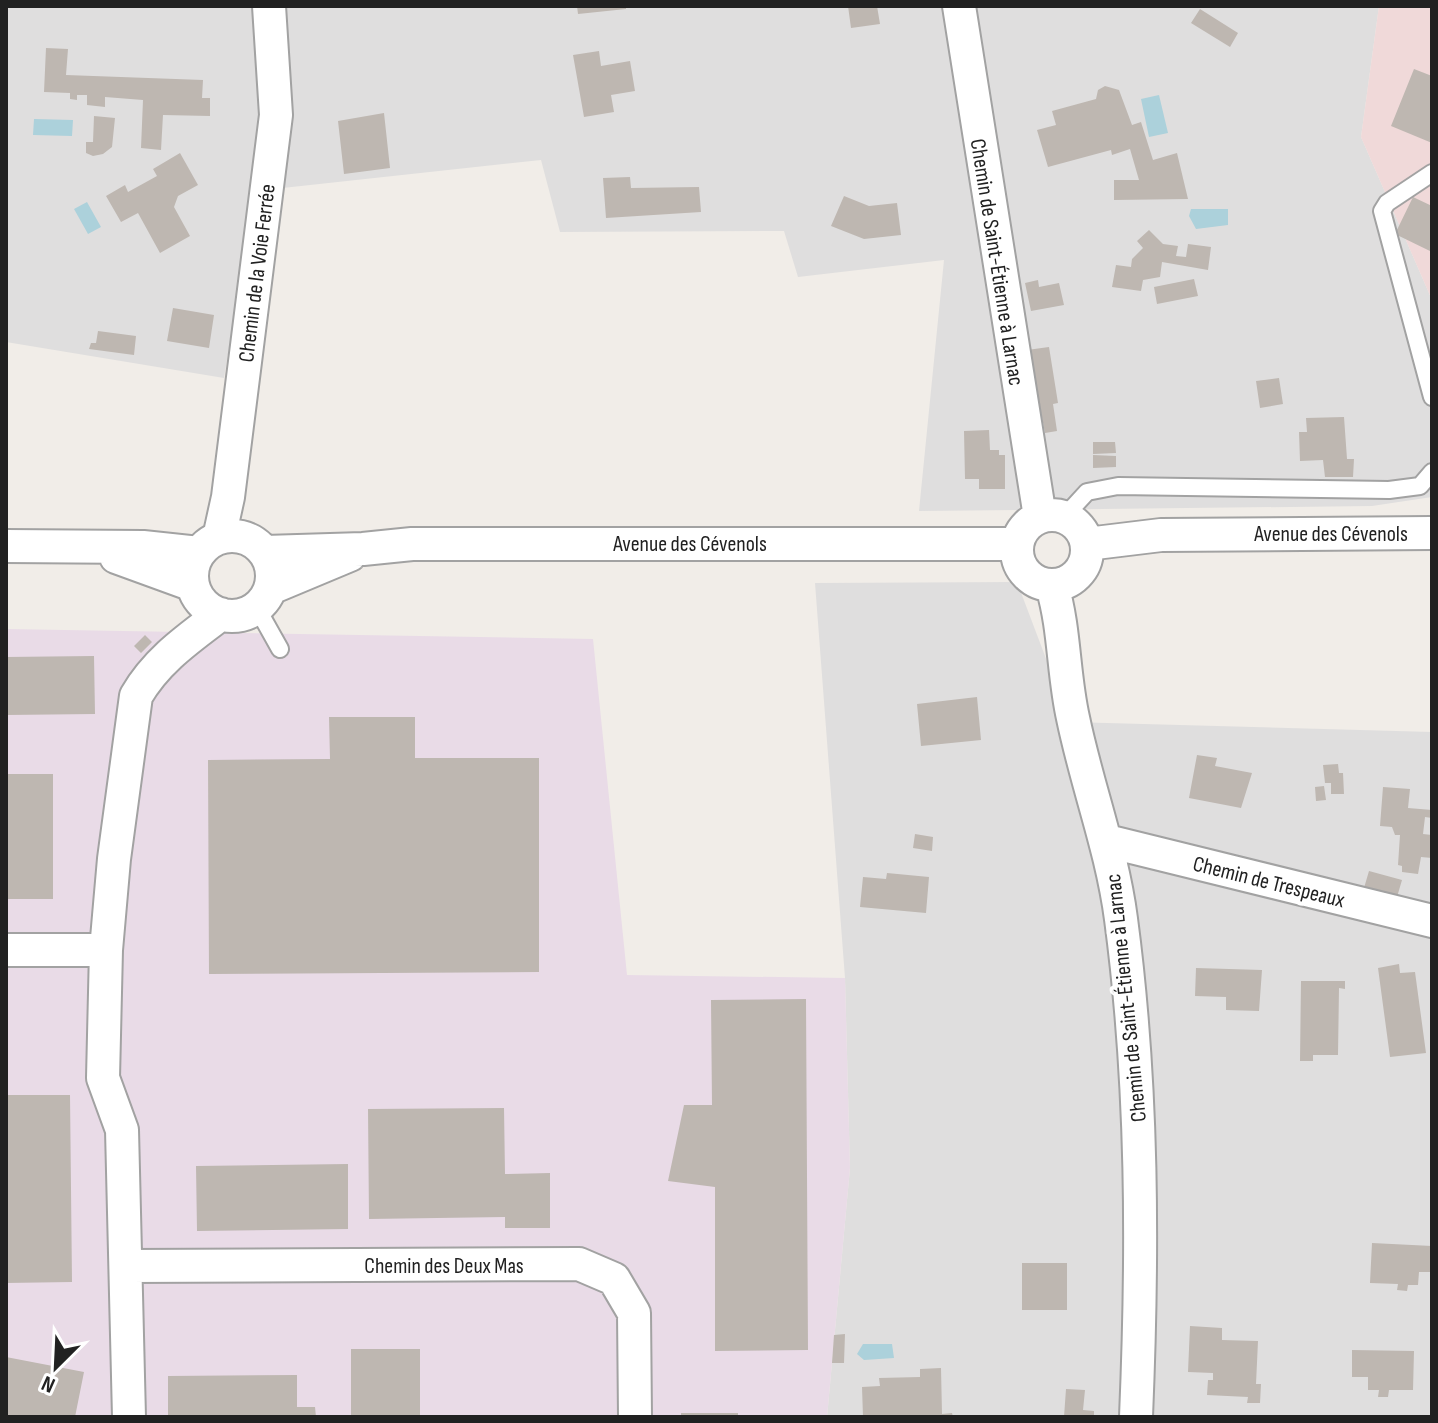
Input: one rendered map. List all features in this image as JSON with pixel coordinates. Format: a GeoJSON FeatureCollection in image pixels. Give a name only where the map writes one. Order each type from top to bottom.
{"type":"FeatureCollection","features":[{"type":"Feature","properties":{"kind":"street","name":"Chemin de la Voie Ferrée"},"geometry":{"type":"LineString","coordinates":[[209,545],[228,497],[276,115],[269,6]]}},
{"type":"Feature","properties":{"kind":"street","name":"Chemin de Saint-Étienne à Larnac"},"geometry":{"type":"LineString","coordinates":[[959,6],[1052,517]]}},
{"type":"Feature","properties":{"kind":"street"},"geometry":{"type":"LineString","coordinates":[[1052,517],[1083,532],[1087,556],[1075,577],[1052,586],[1029,578],[1021,568],[1017,544],[1029,523],[1052,517]]}},
{"type":"Feature","properties":{"kind":"street","name":"Avenue des Cévenols"},"geometry":{"type":"LineString","coordinates":[[1087,544],[1161,535],[1432,533]]}},
{"type":"Feature","properties":{"kind":"street"},"geometry":{"type":"LineString","coordinates":[[6,546],[78,545],[209,545],[244,537],[265,552],[273,575],[264,598],[246,614],[205,600],[78,545]]}},
{"type":"Feature","properties":{"kind":"street","name":"Avenue des Cévenols"},"geometry":{"type":"LineString","coordinates":[[265,552],[427,544],[1017,544]]}},
{"type":"Feature","properties":{"kind":"street"},"geometry":{"type":"LineString","coordinates":[[129,1417],[128,1266],[122,1130],[103,1078],[106,950],[114,859],[136,696],[149,674],[170,653],[205,600],[194,563],[209,545]]}},
{"type":"Feature","properties":{"kind":"street","name":"Avenue des Cévenols"},"geometry":{"type":"LineString","coordinates":[[264,598],[363,549]]}},
{"type":"Feature","properties":{"kind":"street","name":"Chemin de Saint-Étienne à Larnac"},"geometry":{"type":"LineString","coordinates":[[1052,586],[1060,612],[1072,715],[1107,841],[1121,919],[1141,1158],[1141,1291],[1136,1417]]}},
{"type":"Feature","properties":{"kind":"street","name":"Chemin de Trespeaux"},"geometry":{"type":"LineString","coordinates":[[1107,841],[1432,921]]}},
{"type":"Feature","properties":{"kind":"street"},"geometry":{"type":"LineString","coordinates":[[6,950],[106,950]]}},
{"type":"Feature","properties":{"kind":"street","name":"Chemin des Deux Mas"},"geometry":{"type":"LineString","coordinates":[[128,1266],[579,1264],[614,1279],[634,1313],[635,1417]]}},
{"type":"Feature","properties":{"kind":"lane"},"geometry":{"type":"LineString","coordinates":[[1432,173],[1387,203],[1382,211],[1432,397]]}},
{"type":"Feature","properties":{"kind":"lane"},"geometry":{"type":"LineString","coordinates":[[1052,517],[1087,492],[1118,486],[1389,490],[1420,486],[1432,472]]}},
{"type":"Feature","properties":{"kind":"lane"},"geometry":{"type":"LineString","coordinates":[[264,598],[280,649]]}},
{"type":"Feature","properties":{"kind":"shaded area"},"geometry":{"type":"Polygon","coordinates":[[[6,6],[1379,6],[1361,137],[1432,300],[1432,497],[1372,506],[919,511],[944,260],[798,277],[784,231],[560,232],[541,160],[255,191],[224,378],[6,342],[6,6]]]}},
{"type":"Feature","properties":{"kind":"shaded area"},"geometry":{"type":"Polygon","coordinates":[[[1379,6],[1432,6],[1432,300],[1361,137],[1379,6]]]}},
{"type":"Feature","properties":{"kind":"shaded area"},"geometry":{"type":"Polygon","coordinates":[[[1017,582],[1070,722],[1432,732],[1432,1417],[827,1417],[850,1168],[845,978],[815,583],[1017,582]]]}},
{"type":"Feature","properties":{"kind":"shaded area"},"geometry":{"type":"Polygon","coordinates":[[[6,629],[593,639],[627,975],[845,978],[850,1168],[827,1417],[6,1417],[6,629]]]}},
{"type":"Feature","properties":{"kind":"water"},"geometry":{"type":"Polygon","coordinates":[[[1159,95],[1168,133],[1149,137],[1141,99],[1159,95]]]}},
{"type":"Feature","properties":{"kind":"water"},"geometry":{"type":"Polygon","coordinates":[[[34,119],[73,120],[72,136],[33,135],[34,119]]]}},
{"type":"Feature","properties":{"kind":"water"},"geometry":{"type":"Polygon","coordinates":[[[87,202],[101,227],[88,234],[74,209],[87,202]]]}},
{"type":"Feature","properties":{"kind":"water"},"geometry":{"type":"Polygon","coordinates":[[[1191,209],[1228,209],[1228,225],[1196,229],[1189,216],[1191,209]]]}},
{"type":"Feature","properties":{"kind":"water"},"geometry":{"type":"Polygon","coordinates":[[[863,1344],[892,1344],[894,1358],[864,1360],[857,1354],[863,1344]]]}},
{"type":"Feature","properties":{"kind":"building"},"geometry":{"type":"Polygon","coordinates":[[[577,6],[626,6],[626,9],[578,14],[577,6]]]}},
{"type":"Feature","properties":{"kind":"building"},"geometry":{"type":"Polygon","coordinates":[[[848,6],[877,6],[880,24],[851,28],[848,6]]]}},
{"type":"Feature","properties":{"kind":"building"},"geometry":{"type":"Polygon","coordinates":[[[1200,9],[1238,33],[1230,47],[1191,23],[1200,9]]]}},
{"type":"Feature","properties":{"kind":"building"},"geometry":{"type":"Polygon","coordinates":[[[46,48],[68,49],[66,75],[203,80],[202,98],[210,98],[210,116],[163,115],[161,150],[141,148],[143,100],[105,97],[105,107],[87,105],[87,95],[77,95],[77,100],[70,99],[70,93],[44,92],[46,48]]]}},
{"type":"Feature","properties":{"kind":"building"},"geometry":{"type":"Polygon","coordinates":[[[599,51],[601,66],[630,61],[635,91],[611,95],[614,112],[584,117],[573,55],[599,51]]]}},
{"type":"Feature","properties":{"kind":"building"},"geometry":{"type":"Polygon","coordinates":[[[1414,69],[1432,76],[1432,143],[1391,126],[1414,69]]]}},
{"type":"Feature","properties":{"kind":"building"},"geometry":{"type":"Polygon","coordinates":[[[1105,86],[1119,90],[1132,125],[1141,122],[1153,160],[1177,153],[1188,199],[1114,200],[1114,180],[1139,180],[1130,149],[1112,155],[1111,150],[1048,167],[1037,130],[1056,125],[1052,111],[1096,99],[1098,90],[1105,86]]]}},
{"type":"Feature","properties":{"kind":"building"},"geometry":{"type":"Polygon","coordinates":[[[384,113],[390,168],[344,174],[338,121],[384,113]]]}},
{"type":"Feature","properties":{"kind":"building"},"geometry":{"type":"Polygon","coordinates":[[[94,116],[115,118],[112,147],[103,154],[93,156],[86,153],[86,142],[93,142],[94,116]]]}},
{"type":"Feature","properties":{"kind":"building"},"geometry":{"type":"Polygon","coordinates":[[[180,153],[198,185],[178,196],[174,207],[190,236],[160,253],[138,213],[121,222],[106,196],[125,185],[128,192],[157,176],[153,169],[180,153]]]}},
{"type":"Feature","properties":{"kind":"building"},"geometry":{"type":"Polygon","coordinates":[[[630,177],[631,188],[699,187],[701,212],[606,218],[603,178],[630,177]]]}},
{"type":"Feature","properties":{"kind":"building"},"geometry":{"type":"Polygon","coordinates":[[[844,196],[869,206],[897,203],[901,235],[864,239],[831,226],[844,196]]]}},
{"type":"Feature","properties":{"kind":"building"},"geometry":{"type":"Polygon","coordinates":[[[1413,197],[1432,206],[1432,252],[1395,234],[1413,197]]]}},
{"type":"Feature","properties":{"kind":"building"},"geometry":{"type":"Polygon","coordinates":[[[1149,230],[1163,244],[1178,246],[1176,256],[1186,257],[1188,244],[1211,247],[1208,270],[1162,262],[1160,277],[1143,280],[1141,291],[1112,287],[1116,265],[1131,267],[1132,259],[1143,248],[1137,241],[1149,230]]]}},
{"type":"Feature","properties":{"kind":"building"},"geometry":{"type":"Polygon","coordinates":[[[1194,279],[1198,296],[1157,304],[1154,287],[1194,279]]]}},
{"type":"Feature","properties":{"kind":"building"},"geometry":{"type":"Polygon","coordinates":[[[1038,280],[1039,287],[1059,283],[1064,305],[1031,311],[1025,283],[1038,280]]]}},
{"type":"Feature","properties":{"kind":"building"},"geometry":{"type":"Polygon","coordinates":[[[173,308],[214,315],[209,348],[167,341],[173,308]]]}},
{"type":"Feature","properties":{"kind":"building"},"geometry":{"type":"Polygon","coordinates":[[[98,331],[136,336],[134,355],[89,349],[91,343],[96,343],[98,331]]]}},
{"type":"Feature","properties":{"kind":"building"},"geometry":{"type":"Polygon","coordinates":[[[1049,347],[1058,403],[1053,404],[1057,431],[1045,433],[1040,407],[1031,408],[1027,350],[1049,347]]]}},
{"type":"Feature","properties":{"kind":"building"},"geometry":{"type":"Polygon","coordinates":[[[1279,378],[1283,404],[1260,408],[1256,381],[1279,378]]]}},
{"type":"Feature","properties":{"kind":"building"},"geometry":{"type":"Polygon","coordinates":[[[1344,417],[1347,459],[1354,459],[1353,477],[1325,477],[1323,460],[1300,461],[1299,432],[1307,432],[1306,418],[1344,417]]]}},
{"type":"Feature","properties":{"kind":"building"},"geometry":{"type":"Polygon","coordinates":[[[989,430],[990,450],[999,450],[999,455],[1005,455],[1005,489],[979,489],[979,479],[965,479],[964,431],[989,430]]]}},
{"type":"Feature","properties":{"kind":"building"},"geometry":{"type":"Polygon","coordinates":[[[1093,442],[1115,442],[1116,453],[1093,454],[1093,442]]]}},
{"type":"Feature","properties":{"kind":"building"},"geometry":{"type":"Polygon","coordinates":[[[1093,455],[1116,456],[1116,467],[1093,468],[1093,455]]]}},
{"type":"Feature","properties":{"kind":"building"},"geometry":{"type":"Polygon","coordinates":[[[145,635],[152,642],[141,653],[134,646],[145,635]]]}},
{"type":"Feature","properties":{"kind":"building"},"geometry":{"type":"Polygon","coordinates":[[[94,656],[95,714],[6,715],[6,657],[94,656]]]}},
{"type":"Feature","properties":{"kind":"building"},"geometry":{"type":"Polygon","coordinates":[[[977,697],[981,740],[921,746],[917,704],[977,697]]]}},
{"type":"Feature","properties":{"kind":"building"},"geometry":{"type":"Polygon","coordinates":[[[329,717],[415,717],[415,758],[539,758],[539,972],[209,974],[208,760],[330,759],[329,717]]]}},
{"type":"Feature","properties":{"kind":"building"},"geometry":{"type":"Polygon","coordinates":[[[1197,755],[1217,758],[1215,766],[1252,773],[1241,808],[1189,798],[1197,755]]]}},
{"type":"Feature","properties":{"kind":"building"},"geometry":{"type":"Polygon","coordinates":[[[1338,764],[1339,773],[1343,773],[1344,794],[1331,794],[1331,783],[1325,783],[1323,765],[1338,764]]]}},
{"type":"Feature","properties":{"kind":"building"},"geometry":{"type":"Polygon","coordinates":[[[6,774],[53,774],[53,899],[6,899],[6,774]]]}},
{"type":"Feature","properties":{"kind":"building"},"geometry":{"type":"Polygon","coordinates":[[[1324,786],[1326,800],[1316,801],[1315,787],[1324,786]]]}},
{"type":"Feature","properties":{"kind":"building"},"geometry":{"type":"Polygon","coordinates":[[[1383,787],[1410,789],[1408,808],[1432,810],[1432,818],[1425,817],[1423,834],[1432,835],[1432,858],[1421,857],[1418,874],[1402,872],[1402,866],[1398,865],[1400,835],[1395,835],[1392,827],[1380,826],[1383,787]]]}},
{"type":"Feature","properties":{"kind":"building"},"geometry":{"type":"Polygon","coordinates":[[[915,834],[933,837],[932,851],[913,848],[915,834]]]}},
{"type":"Feature","properties":{"kind":"building"},"geometry":{"type":"Polygon","coordinates":[[[1369,871],[1402,880],[1397,897],[1364,888],[1369,871]]]}},
{"type":"Feature","properties":{"kind":"building"},"geometry":{"type":"Polygon","coordinates":[[[887,873],[929,877],[926,913],[860,907],[863,877],[886,879],[887,873]]]}},
{"type":"Feature","properties":{"kind":"building"},"geometry":{"type":"Polygon","coordinates":[[[1399,964],[1400,973],[1415,972],[1426,1053],[1390,1057],[1378,968],[1399,964]]]}},
{"type":"Feature","properties":{"kind":"building"},"geometry":{"type":"Polygon","coordinates":[[[1196,968],[1262,970],[1259,1011],[1226,1010],[1226,997],[1195,996],[1196,968]]]}},
{"type":"Feature","properties":{"kind":"building"},"geometry":{"type":"Polygon","coordinates":[[[1301,981],[1345,981],[1345,989],[1339,988],[1338,1055],[1313,1055],[1313,1061],[1300,1061],[1301,981]]]}},
{"type":"Feature","properties":{"kind":"building"},"geometry":{"type":"Polygon","coordinates":[[[806,999],[808,1350],[715,1351],[715,1187],[668,1181],[684,1105],[712,1105],[711,1000],[806,999]]]}},
{"type":"Feature","properties":{"kind":"building"},"geometry":{"type":"Polygon","coordinates":[[[6,1095],[70,1095],[72,1282],[6,1283],[6,1095]]]}},
{"type":"Feature","properties":{"kind":"building"},"geometry":{"type":"Polygon","coordinates":[[[504,1108],[505,1174],[550,1173],[550,1228],[505,1228],[505,1217],[369,1219],[368,1109],[504,1108]]]}},
{"type":"Feature","properties":{"kind":"building"},"geometry":{"type":"Polygon","coordinates":[[[348,1164],[348,1229],[197,1231],[196,1166],[348,1164]]]}},
{"type":"Feature","properties":{"kind":"building"},"geometry":{"type":"Polygon","coordinates":[[[1372,1243],[1432,1246],[1432,1272],[1419,1272],[1418,1285],[1408,1285],[1407,1291],[1397,1290],[1398,1284],[1370,1283],[1372,1243]]]}},
{"type":"Feature","properties":{"kind":"building"},"geometry":{"type":"Polygon","coordinates":[[[1022,1263],[1067,1263],[1067,1310],[1022,1310],[1022,1263]]]}},
{"type":"Feature","properties":{"kind":"building"},"geometry":{"type":"Polygon","coordinates":[[[1190,1326],[1222,1328],[1222,1340],[1258,1341],[1256,1384],[1261,1384],[1260,1403],[1247,1403],[1248,1397],[1207,1395],[1208,1380],[1213,1380],[1213,1373],[1188,1372],[1190,1326]]]}},
{"type":"Feature","properties":{"kind":"building"},"geometry":{"type":"Polygon","coordinates":[[[845,1334],[844,1363],[832,1363],[834,1335],[845,1334]]]}},
{"type":"Feature","properties":{"kind":"building"},"geometry":{"type":"Polygon","coordinates":[[[351,1349],[420,1349],[420,1417],[351,1417],[351,1349]]]}},
{"type":"Feature","properties":{"kind":"building"},"geometry":{"type":"Polygon","coordinates":[[[1352,1350],[1414,1351],[1413,1390],[1389,1390],[1388,1397],[1378,1397],[1379,1390],[1368,1390],[1368,1377],[1352,1377],[1352,1350]]]}},
{"type":"Feature","properties":{"kind":"building"},"geometry":{"type":"Polygon","coordinates":[[[6,1357],[84,1372],[75,1417],[6,1417],[6,1357]]]}},
{"type":"Feature","properties":{"kind":"building"},"geometry":{"type":"Polygon","coordinates":[[[941,1368],[942,1414],[952,1413],[953,1417],[863,1417],[862,1387],[880,1386],[879,1378],[920,1377],[920,1369],[941,1368]]]}},
{"type":"Feature","properties":{"kind":"building"},"geometry":{"type":"Polygon","coordinates":[[[297,1375],[297,1407],[315,1407],[316,1417],[168,1417],[168,1376],[297,1375]]]}},
{"type":"Feature","properties":{"kind":"building"},"geometry":{"type":"Polygon","coordinates":[[[1066,1389],[1085,1390],[1083,1410],[1094,1411],[1094,1417],[1064,1417],[1066,1389]]]}},
{"type":"Feature","properties":{"kind":"building"},"geometry":{"type":"Polygon","coordinates":[[[681,1413],[738,1413],[738,1417],[681,1417],[681,1413]]]}}]}
